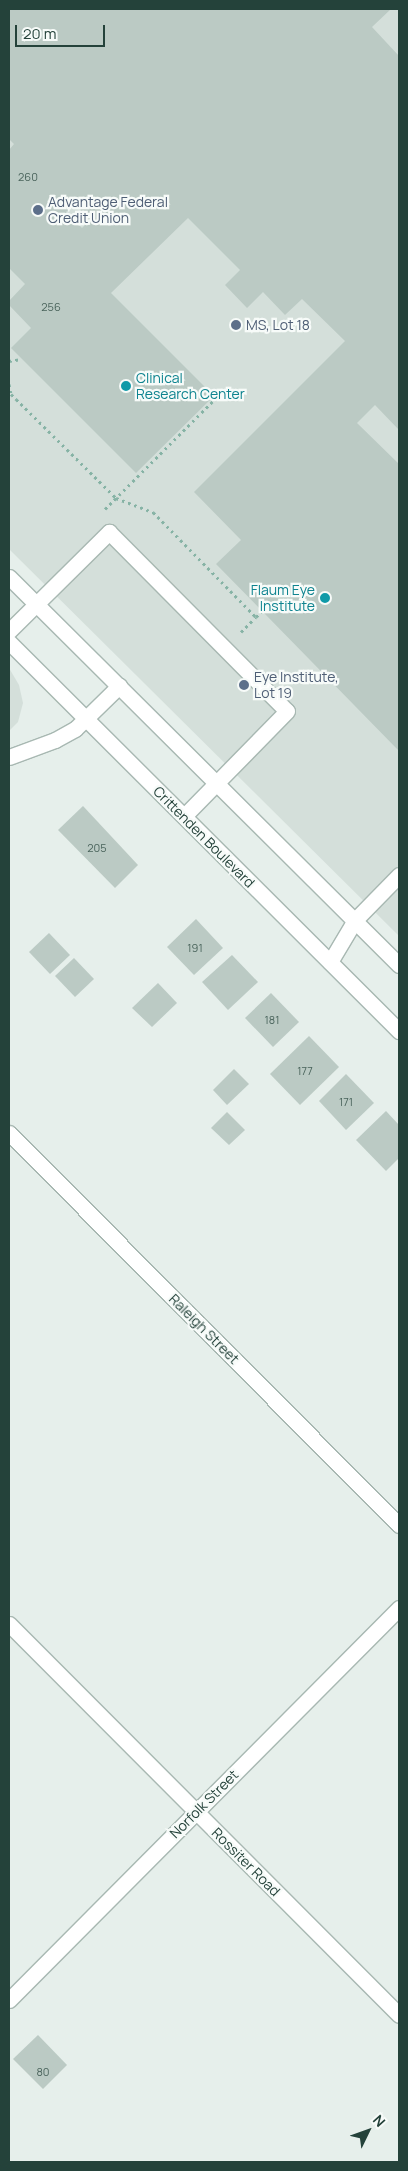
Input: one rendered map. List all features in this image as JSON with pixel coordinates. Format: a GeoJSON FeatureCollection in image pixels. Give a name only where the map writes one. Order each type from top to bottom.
{"type":"FeatureCollection","features":[{"type":"Feature","properties":{"kind":"street"},"geometry":{"type":"LineString","coordinates":[[9,631],[109,532],[287,711],[184,816]]}},
{"type":"Feature","properties":{"kind":"street"},"geometry":{"type":"LineString","coordinates":[[9,577],[399,965]]}},
{"type":"Feature","properties":{"kind":"street","name":"Crittenden Boulevard"},"geometry":{"type":"LineString","coordinates":[[9,642],[399,1031]]}},
{"type":"Feature","properties":{"kind":"street"},"geometry":{"type":"LineString","coordinates":[[9,757],[55,740],[75,729],[119,686]]}},
{"type":"Feature","properties":{"kind":"street"},"geometry":{"type":"LineString","coordinates":[[330,962],[355,920],[399,875]]}},
{"type":"Feature","properties":{"kind":"street","name":"Raleigh Street"},"geometry":{"type":"LineString","coordinates":[[9,1133],[399,1525]]}},
{"type":"Feature","properties":{"kind":"street","name":"Norfolk Street"},"geometry":{"type":"LineString","coordinates":[[9,2000],[399,1608]]}},
{"type":"Feature","properties":{"kind":"street","name":"Rossiter Road"},"geometry":{"type":"LineString","coordinates":[[9,1624],[399,2015]]}},
{"type":"Feature","properties":{"kind":"path"},"geometry":{"type":"LineString","coordinates":[[9,361],[22,358]]}},
{"type":"Feature","properties":{"kind":"path"},"geometry":{"type":"LineString","coordinates":[[9,384],[10,395],[116,498],[153,512],[256,617]]}},
{"type":"Feature","properties":{"kind":"path"},"geometry":{"type":"LineString","coordinates":[[102,512],[216,398]]}},
{"type":"Feature","properties":{"kind":"path"},"geometry":{"type":"LineString","coordinates":[[240,633],[262,611]]}},
{"type":"Feature","properties":{"kind":"shaded area"},"geometry":{"type":"Polygon","coordinates":[[[9,9],[399,9],[399,936],[9,549],[9,9]]]}},
{"type":"Feature","properties":{"kind":"shaded area"},"geometry":{"type":"Polygon","coordinates":[[[9,668],[19,685],[23,703],[18,722],[9,731],[9,668]]]}},
{"type":"Feature","properties":{"kind":"building"},"geometry":{"type":"Polygon","coordinates":[[[9,9],[391,9],[372,27],[399,56],[399,430],[375,405],[357,423],[399,464],[399,751],[216,564],[241,540],[194,492],[345,341],[302,299],[285,315],[263,292],[247,308],[225,285],[240,270],[188,218],[111,293],[214,396],[136,473],[11,348],[31,328],[9,305],[9,301],[25,284],[9,268],[9,150],[14,144],[9,139],[9,9]],[[74,204],[66,212],[82,228],[90,220],[74,204]]]}},
{"type":"Feature","properties":{"kind":"building"},"geometry":{"type":"Polygon","coordinates":[[[83,806],[138,865],[115,888],[58,830],[83,806]]]}},
{"type":"Feature","properties":{"kind":"building"},"geometry":{"type":"Polygon","coordinates":[[[196,919],[223,948],[194,975],[167,947],[196,919]]]}},
{"type":"Feature","properties":{"kind":"building"},"geometry":{"type":"Polygon","coordinates":[[[49,933],[70,955],[50,974],[29,952],[49,933]]]}},
{"type":"Feature","properties":{"kind":"building"},"geometry":{"type":"Polygon","coordinates":[[[232,955],[258,982],[228,1010],[202,982],[232,955]]]}},
{"type":"Feature","properties":{"kind":"building"},"geometry":{"type":"Polygon","coordinates":[[[74,958],[94,979],[75,997],[55,976],[74,958]]]}},
{"type":"Feature","properties":{"kind":"building"},"geometry":{"type":"Polygon","coordinates":[[[158,983],[177,1003],[152,1027],[132,1008],[158,983]]]}},
{"type":"Feature","properties":{"kind":"building"},"geometry":{"type":"Polygon","coordinates":[[[271,993],[299,1022],[273,1047],[245,1018],[271,993]]]}},
{"type":"Feature","properties":{"kind":"building"},"geometry":{"type":"Polygon","coordinates":[[[309,1036],[339,1067],[300,1105],[270,1074],[309,1036]]]}},
{"type":"Feature","properties":{"kind":"building"},"geometry":{"type":"Polygon","coordinates":[[[234,1069],[249,1084],[227,1105],[213,1090],[234,1069]]]}},
{"type":"Feature","properties":{"kind":"building"},"geometry":{"type":"Polygon","coordinates":[[[346,1074],[374,1103],[346,1130],[319,1101],[346,1074]]]}},
{"type":"Feature","properties":{"kind":"building"},"geometry":{"type":"Polygon","coordinates":[[[386,1111],[399,1125],[399,1158],[386,1171],[356,1140],[386,1111]]]}},
{"type":"Feature","properties":{"kind":"building"},"geometry":{"type":"Polygon","coordinates":[[[227,1112],[245,1130],[229,1145],[211,1128],[227,1112]]]}},
{"type":"Feature","properties":{"kind":"building"},"geometry":{"type":"Polygon","coordinates":[[[38,2035],[67,2065],[43,2089],[13,2059],[38,2035]]]}},
{"type":"Feature","properties":{"kind":"place","name":"Advantage Federal Credit Union"},"geometry":{"type":"Point","coordinates":[38,210]}},
{"type":"Feature","properties":{"kind":"place","name":"MS, Lot 18"},"geometry":{"type":"Point","coordinates":[236,325]}},
{"type":"Feature","properties":{"kind":"place","name":"Clinical Research Center"},"geometry":{"type":"Point","coordinates":[126,386]}},
{"type":"Feature","properties":{"kind":"place","name":"Flaum Eye Institute"},"geometry":{"type":"Point","coordinates":[325,598]}},
{"type":"Feature","properties":{"kind":"place","name":"Eye Institute, Lot 19"},"geometry":{"type":"Point","coordinates":[244,685]}}]}
